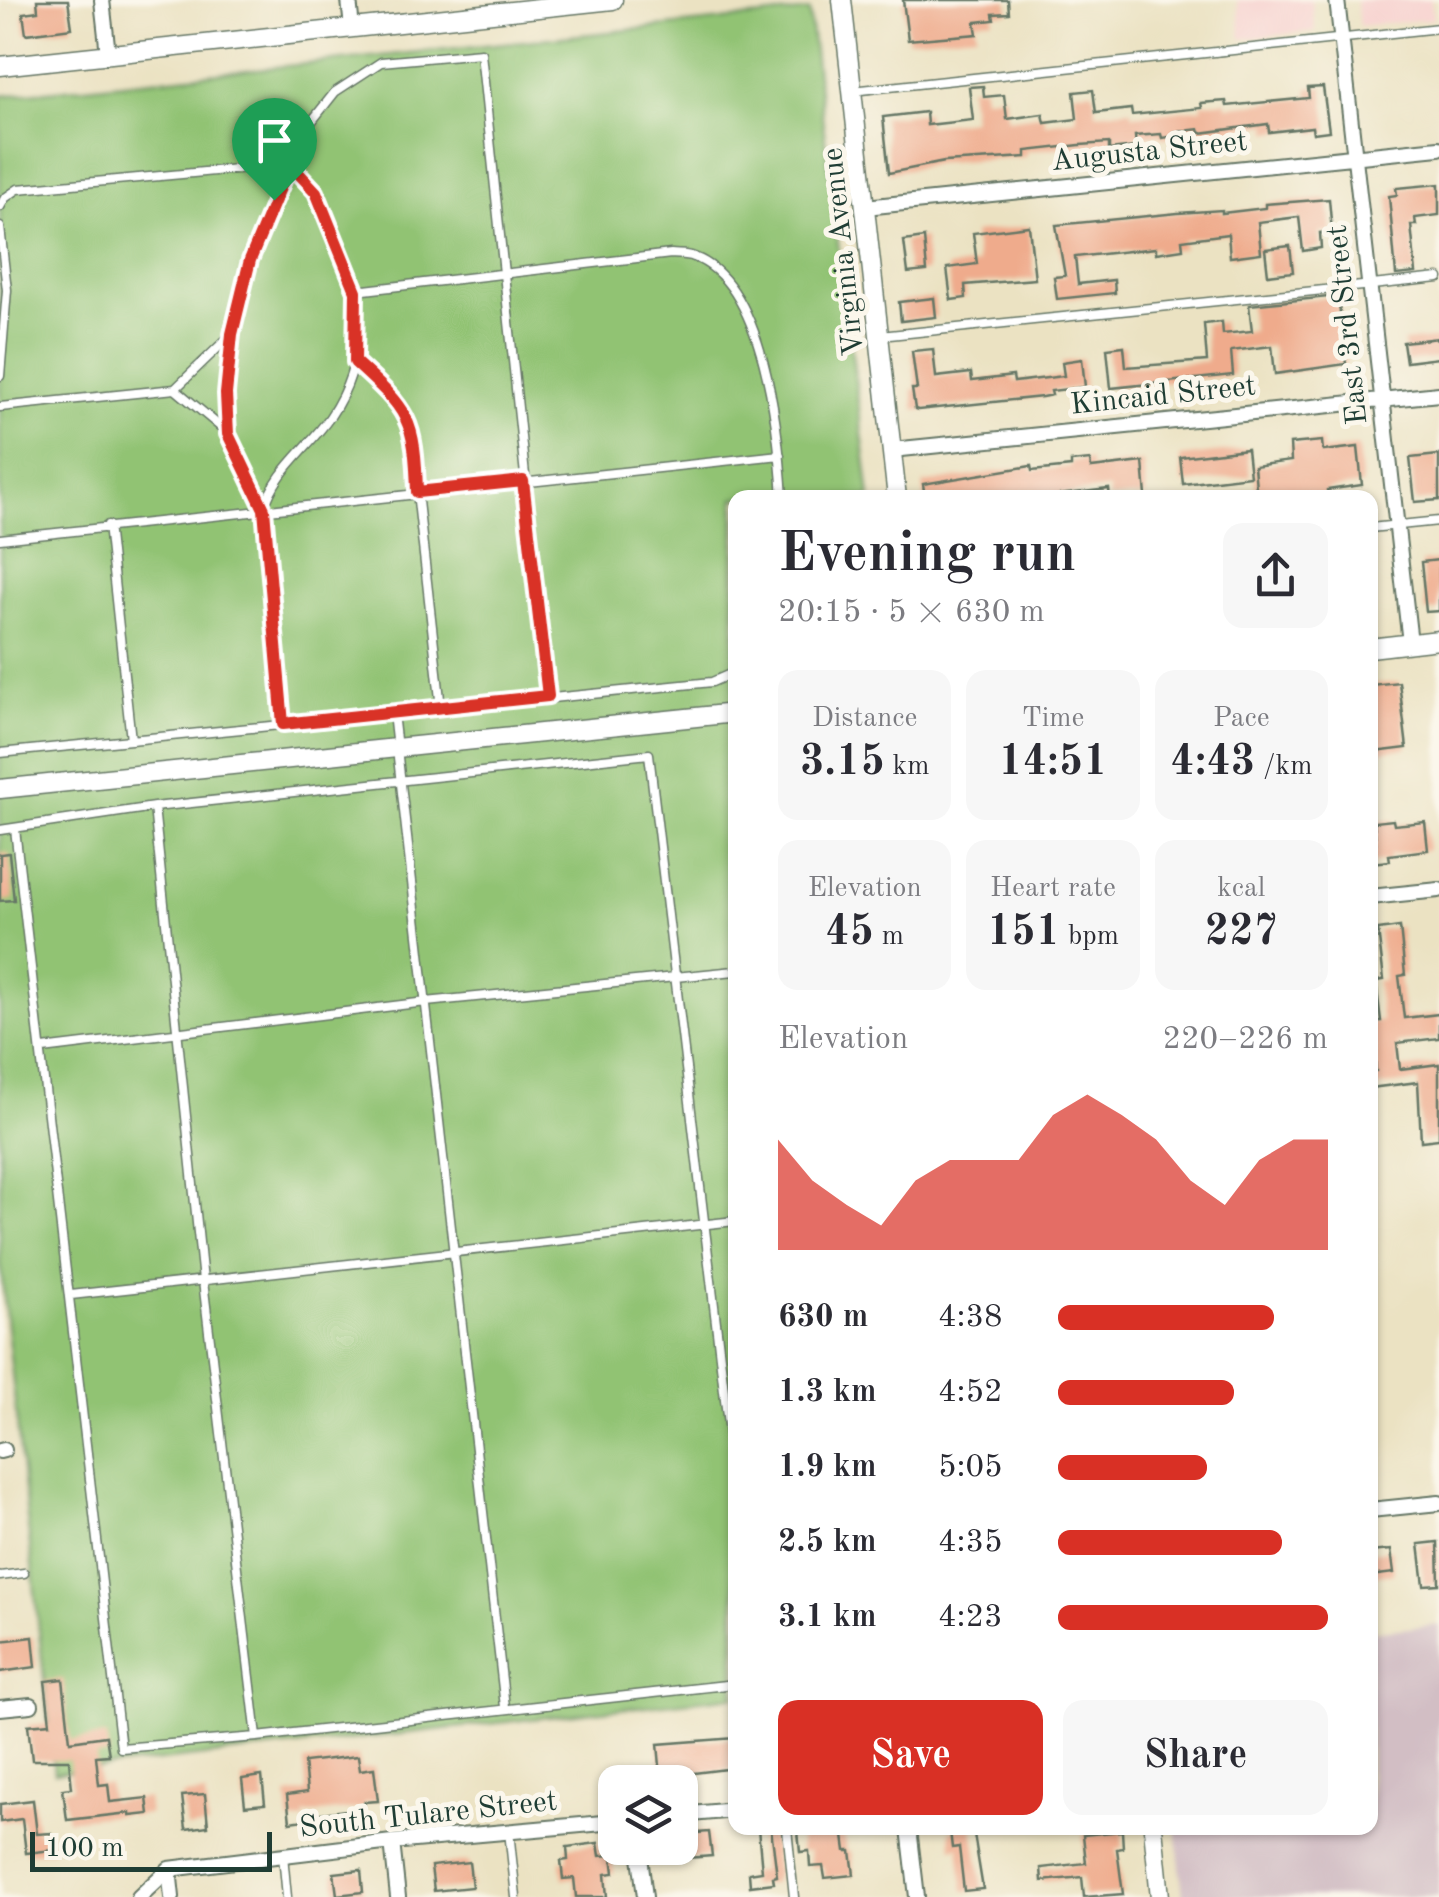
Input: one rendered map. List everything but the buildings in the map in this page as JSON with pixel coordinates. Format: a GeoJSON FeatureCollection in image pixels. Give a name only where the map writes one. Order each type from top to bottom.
{"type":"FeatureCollection","features":[{"type":"Feature","properties":{"kind":"street"},"geometry":{"type":"LineString","coordinates":[[102,0],[108,54]]}},
{"type":"Feature","properties":{"kind":"street"},"geometry":{"type":"LineString","coordinates":[[349,0],[352,28]]}},
{"type":"Feature","properties":{"kind":"street","name":"Virginia Avenue"},"geometry":{"type":"LineString","coordinates":[[842,0],[896,490]]}},
{"type":"Feature","properties":{"kind":"street","name":"East 3rd Street"},"geometry":{"type":"LineString","coordinates":[[1337,0],[1410,644]]}},
{"type":"Feature","properties":{"kind":"street"},"geometry":{"type":"LineString","coordinates":[[0,66],[601,1]]}},
{"type":"Feature","properties":{"kind":"street","name":"Augusta Street"},"geometry":{"type":"LineString","coordinates":[[865,207],[1439,148]]}},
{"type":"Feature","properties":{"kind":"street","name":"Kincaid Street"},"geometry":{"type":"LineString","coordinates":[[892,450],[1439,394]]}},
{"type":"Feature","properties":{"kind":"street"},"geometry":{"type":"LineString","coordinates":[[1378,647],[1438,646]]}},
{"type":"Feature","properties":{"kind":"street"},"geometry":{"type":"LineString","coordinates":[[0,790],[728,714]]}},
{"type":"Feature","properties":{"kind":"street"},"geometry":{"type":"LineString","coordinates":[[1378,896],[1439,890]]}},
{"type":"Feature","properties":{"kind":"street"},"geometry":{"type":"LineString","coordinates":[[1378,1509],[1439,1503]]}},
{"type":"Feature","properties":{"kind":"street"},"geometry":{"type":"LineString","coordinates":[[0,1708],[31,1705]]}},
{"type":"Feature","properties":{"kind":"street"},"geometry":{"type":"LineString","coordinates":[[698,1813],[728,1811]]}},
{"type":"Feature","properties":{"kind":"street","name":"South Tulare Street"},"geometry":{"type":"LineString","coordinates":[[168,1868],[598,1824]]}},
{"type":"Feature","properties":{"kind":"street"},"geometry":{"type":"LineString","coordinates":[[910,1835],[917,1897]]}},
{"type":"Feature","properties":{"kind":"street"},"geometry":{"type":"LineString","coordinates":[[1154,1835],[1160,1897]]}},
{"type":"Feature","properties":{"kind":"street"},"geometry":{"type":"LineString","coordinates":[[392,1842],[398,1897]]}},
{"type":"Feature","properties":{"kind":"street"},"geometry":{"type":"LineString","coordinates":[[641,1865],[645,1897]]}},
{"type":"Feature","properties":{"kind":"street"},"geometry":{"type":"LineString","coordinates":[[140,1897],[168,1868]]}},
{"type":"Feature","properties":{"kind":"street"},"geometry":{"type":"LineString","coordinates":[[168,1868],[172,1897]]}},
{"type":"Feature","properties":{"kind":"lane"},"geometry":{"type":"LineString","coordinates":[[852,90],[1439,28]]}},
{"type":"Feature","properties":{"kind":"lane"},"geometry":{"type":"LineString","coordinates":[[283,724],[264,509],[228,434],[226,394],[232,334],[250,260],[312,121],[336,92],[380,62],[480,53],[548,696]]}},
{"type":"Feature","properties":{"kind":"lane"},"geometry":{"type":"LineString","coordinates":[[0,207],[4,198],[18,190],[290,164]]}},
{"type":"Feature","properties":{"kind":"lane"},"geometry":{"type":"LineString","coordinates":[[264,509],[270,488],[331,415],[355,362],[356,291],[316,192],[290,164]]}},
{"type":"Feature","properties":{"kind":"lane"},"geometry":{"type":"LineString","coordinates":[[0,226],[7,290],[0,376]]}},
{"type":"Feature","properties":{"kind":"lane"},"geometry":{"type":"LineString","coordinates":[[356,291],[671,254],[693,256],[727,283],[758,341],[772,392],[782,490]]}},
{"type":"Feature","properties":{"kind":"lane"},"geometry":{"type":"LineString","coordinates":[[880,336],[1439,278]]}},
{"type":"Feature","properties":{"kind":"lane"},"geometry":{"type":"LineString","coordinates":[[0,407],[175,389],[232,334]]}},
{"type":"Feature","properties":{"kind":"lane"},"geometry":{"type":"LineString","coordinates":[[355,362],[394,397],[408,418],[416,448],[417,492],[441,708]]}},
{"type":"Feature","properties":{"kind":"lane"},"geometry":{"type":"LineString","coordinates":[[175,389],[228,434]]}},
{"type":"Feature","properties":{"kind":"lane"},"geometry":{"type":"LineString","coordinates":[[0,539],[780,456]]}},
{"type":"Feature","properties":{"kind":"lane"},"geometry":{"type":"LineString","coordinates":[[1378,527],[1439,521]]}},
{"type":"Feature","properties":{"kind":"lane"},"geometry":{"type":"LineString","coordinates":[[108,525],[131,740]]}},
{"type":"Feature","properties":{"kind":"lane"},"geometry":{"type":"LineString","coordinates":[[0,753],[712,682],[728,675]]}},
{"type":"Feature","properties":{"kind":"lane"},"geometry":{"type":"LineString","coordinates":[[393,713],[505,1708]]}},
{"type":"Feature","properties":{"kind":"lane"},"geometry":{"type":"LineString","coordinates":[[0,830],[154,808],[649,754],[728,1421]]}},
{"type":"Feature","properties":{"kind":"lane"},"geometry":{"type":"LineString","coordinates":[[154,808],[203,1281],[257,1737]]}},
{"type":"Feature","properties":{"kind":"lane"},"geometry":{"type":"LineString","coordinates":[[15,829],[121,1748],[257,1737],[728,1685]]}},
{"type":"Feature","properties":{"kind":"lane"},"geometry":{"type":"LineString","coordinates":[[42,1049],[426,1002],[728,972]]}},
{"type":"Feature","properties":{"kind":"lane"},"geometry":{"type":"LineString","coordinates":[[71,1295],[728,1222]]}},
{"type":"Feature","properties":{"kind":"lane"},"geometry":{"type":"LineString","coordinates":[[0,1576],[24,1573]]}},
{"type":"Feature","properties":{"kind":"lane"},"geometry":{"type":"LineString","coordinates":[[508,1832],[516,1897]]}},
{"type":"Feature","properties":{"kind":"lane"},"geometry":{"type":"LineString","coordinates":[[789,1835],[794,1897]]}},
{"type":"Feature","properties":{"kind":"lane"},"geometry":{"type":"LineString","coordinates":[[283,1855],[287,1897]]}},
{"type":"Feature","properties":{"kind":"shaded area"},"geometry":{"type":"Polygon","coordinates":[[[1237,0],[1311,0],[1315,31],[1241,39],[1237,0]]]}},
{"type":"Feature","properties":{"kind":"shaded area"},"geometry":{"type":"Polygon","coordinates":[[[1356,0],[1431,0],[1433,19],[1359,26],[1356,0]]]}},
{"type":"Feature","properties":{"kind":"shaded area"},"geometry":{"type":"Polygon","coordinates":[[[1439,1625],[1439,1897],[1183,1897],[1177,1835],[1378,1835],[1378,1631],[1439,1625]]]}},
{"type":"Feature","properties":{"kind":"green space"},"geometry":{"type":"Polygon","coordinates":[[[809,11],[869,490],[728,490],[728,1697],[54,1773],[0,1261],[0,96],[809,11]]]}},
{"type":"Feature","properties":{"kind":"route"},"geometry":{"type":"LineString","coordinates":[[290,164],[316,192],[356,291],[355,362],[394,397],[408,418],[416,448],[417,492],[523,481],[548,696],[283,724],[264,509],[228,434],[226,394],[232,334],[250,260],[274,200],[290,164]]}}]}
